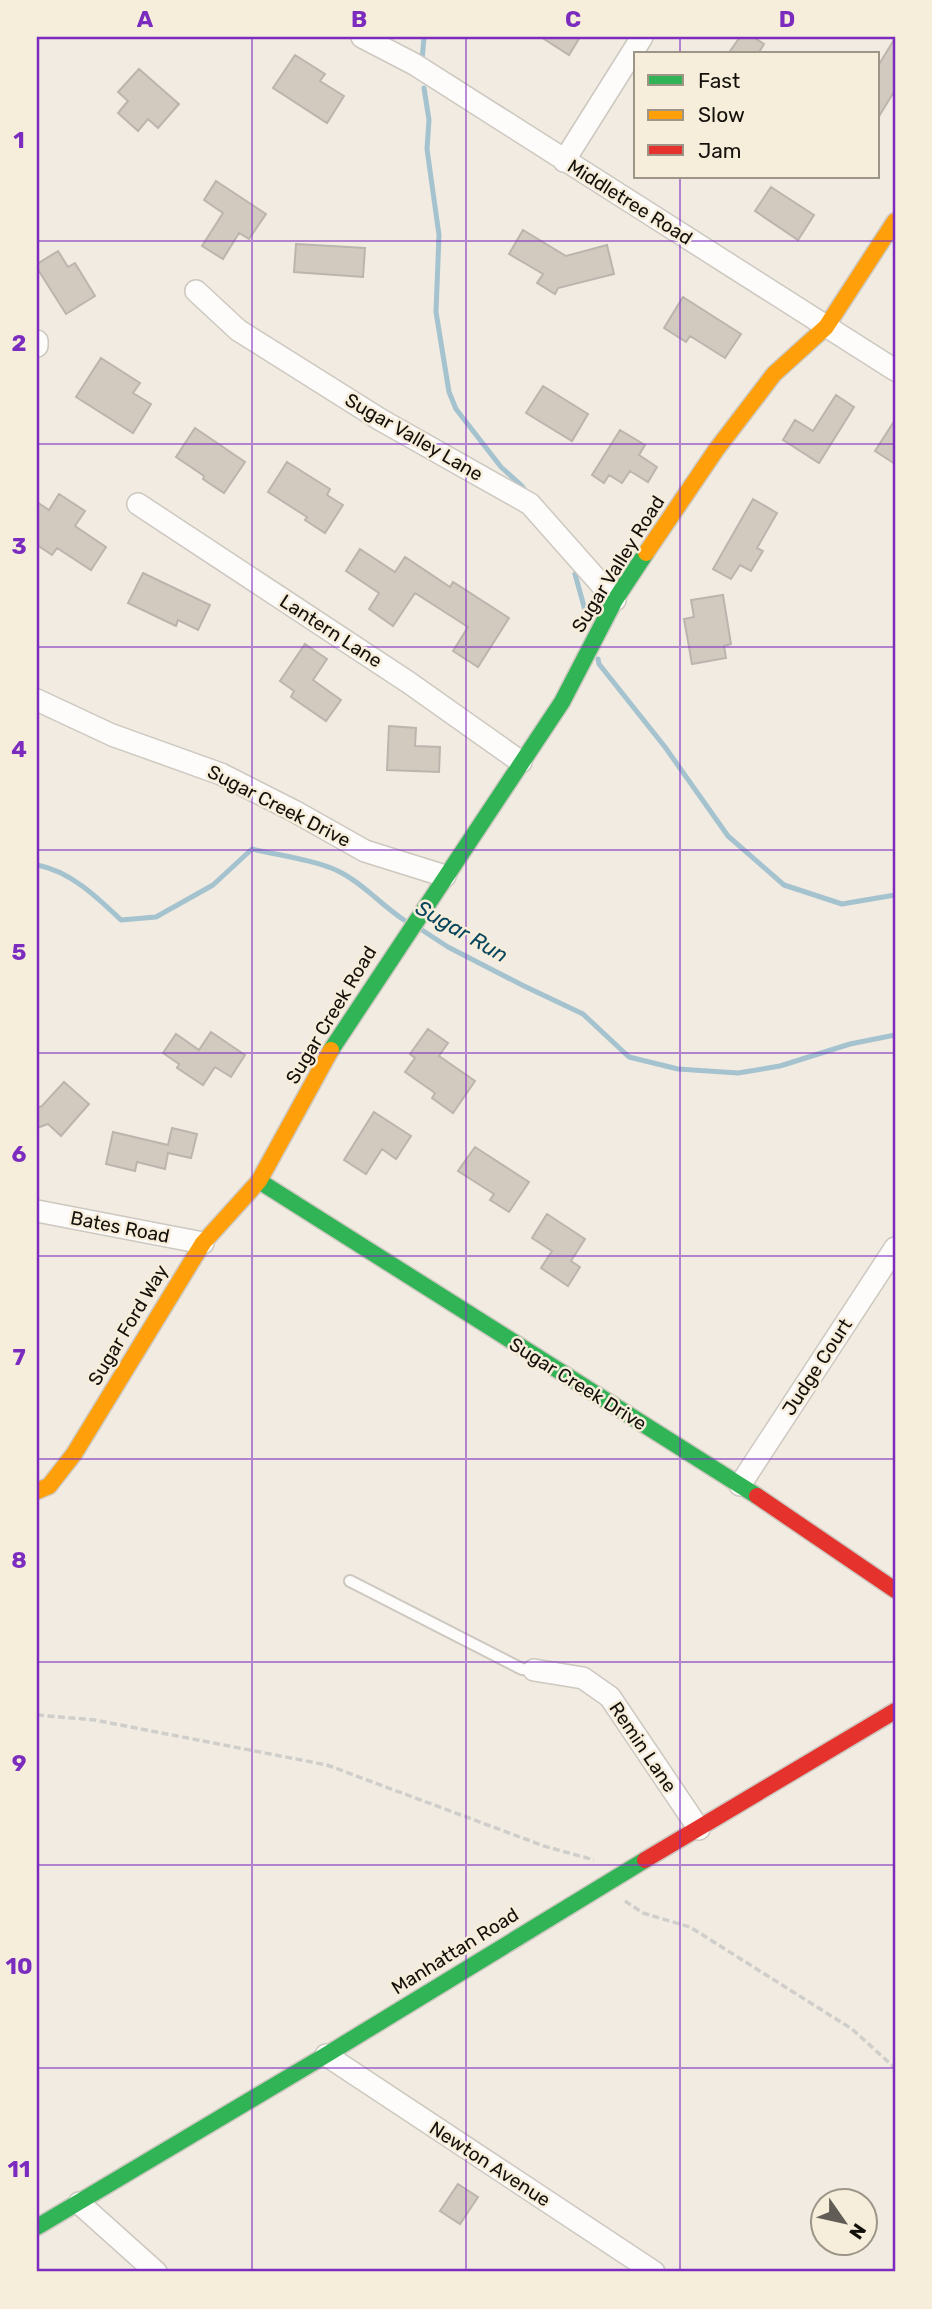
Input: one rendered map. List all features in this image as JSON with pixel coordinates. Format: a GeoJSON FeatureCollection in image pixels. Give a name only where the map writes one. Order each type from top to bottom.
{"type":"FeatureCollection","features":[{"type":"Feature","properties":{"kind":"street","name":"Middletree Road"},"geometry":{"type":"LineString","coordinates":[[362,37],[414,64],[895,370]]}},
{"type":"Feature","properties":{"kind":"street"},"geometry":{"type":"LineString","coordinates":[[565,161],[642,37]]}},
{"type":"Feature","properties":{"kind":"street","name":"Sugar Valley Road"},"geometry":{"type":"LineString","coordinates":[[444,876],[562,702],[615,600],[716,450],[774,374],[827,327],[895,221]]}},
{"type":"Feature","properties":{"kind":"street","name":"Sugar Valley Lane"},"geometry":{"type":"LineString","coordinates":[[196,292],[238,330],[381,420],[530,504],[615,600]]}},
{"type":"Feature","properties":{"kind":"street","name":"Lantern Lane"},"geometry":{"type":"LineString","coordinates":[[138,504],[408,682],[521,762]]}},
{"type":"Feature","properties":{"kind":"street","name":"Sugar Creek Drive"},"geometry":{"type":"LineString","coordinates":[[37,700],[112,735],[221,774],[365,850],[444,876]]}},
{"type":"Feature","properties":{"kind":"street","name":"Sugar Creek Road"},"geometry":{"type":"LineString","coordinates":[[259,1181],[340,1036],[444,876]]}},
{"type":"Feature","properties":{"kind":"street","name":"Sugar Creek Drive"},"geometry":{"type":"LineString","coordinates":[[259,1181],[740,1485],[895,1590]]}},
{"type":"Feature","properties":{"kind":"street","name":"Sugar Ford Way"},"geometry":{"type":"LineString","coordinates":[[37,1491],[50,1486],[74,1454],[203,1243],[259,1181]]}},
{"type":"Feature","properties":{"kind":"street","name":"Bates Road"},"geometry":{"type":"LineString","coordinates":[[37,1211],[203,1243]]}},
{"type":"Feature","properties":{"kind":"street","name":"Judge Court"},"geometry":{"type":"LineString","coordinates":[[740,1485],[895,1248]]}},
{"type":"Feature","properties":{"kind":"street","name":"Remin Lane"},"geometry":{"type":"LineString","coordinates":[[534,1670],[583,1678],[610,1697],[699,1829]]}},
{"type":"Feature","properties":{"kind":"street","name":"Manhattan Road"},"geometry":{"type":"LineString","coordinates":[[37,2227],[895,1710]]}},
{"type":"Feature","properties":{"kind":"street","name":"Newton Avenue"},"geometry":{"type":"LineString","coordinates":[[326,2055],[654,2272]]}},
{"type":"Feature","properties":{"kind":"street"},"geometry":{"type":"LineString","coordinates":[[79,2203],[156,2272]]}},
{"type":"Feature","properties":{"kind":"lane"},"geometry":{"type":"LineString","coordinates":[[350,1581],[522,1669],[534,1670]]}},
{"type":"Feature","properties":{"kind":"path"},"geometry":{"type":"LineString","coordinates":[[37,1716],[95,1720],[327,1765],[544,1846],[597,1861],[619,1898],[643,1913],[690,1927],[852,2029],[895,2067]]}},
{"type":"Feature","properties":{"kind":"building"},"geometry":{"type":"Polygon","coordinates":[[[541,37],[580,37],[569,55],[541,37]]]}},
{"type":"Feature","properties":{"kind":"building"},"geometry":{"type":"Polygon","coordinates":[[[740,37],[753,37],[764,44],[759,52],[729,52],[740,37]]]}},
{"type":"Feature","properties":{"kind":"building"},"geometry":{"type":"Polygon","coordinates":[[[895,38],[895,90],[880,115],[880,63],[895,38]]]}},
{"type":"Feature","properties":{"kind":"building"},"geometry":{"type":"Polygon","coordinates":[[[295,55],[325,74],[320,81],[344,96],[327,123],[273,88],[295,55]]]}},
{"type":"Feature","properties":{"kind":"building"},"geometry":{"type":"Polygon","coordinates":[[[139,69],[179,104],[158,128],[148,119],[138,131],[118,113],[128,101],[118,92],[139,69]]]}},
{"type":"Feature","properties":{"kind":"building"},"geometry":{"type":"Polygon","coordinates":[[[216,181],[266,214],[249,239],[239,233],[223,259],[202,246],[223,213],[204,200],[216,181]]]}},
{"type":"Feature","properties":{"kind":"building"},"geometry":{"type":"Polygon","coordinates":[[[771,187],[814,215],[798,240],[755,211],[771,187]]]}},
{"type":"Feature","properties":{"kind":"building"},"geometry":{"type":"Polygon","coordinates":[[[523,230],[566,256],[607,245],[614,274],[558,288],[555,294],[537,283],[543,274],[509,254],[523,230]]]}},
{"type":"Feature","properties":{"kind":"building"},"geometry":{"type":"Polygon","coordinates":[[[296,244],[365,248],[363,277],[294,272],[296,244]]]}},
{"type":"Feature","properties":{"kind":"building"},"geometry":{"type":"Polygon","coordinates":[[[58,251],[68,267],[75,263],[95,296],[66,314],[37,268],[37,264],[58,251]]]}},
{"type":"Feature","properties":{"kind":"building"},"geometry":{"type":"Polygon","coordinates":[[[683,297],[741,334],[725,358],[690,336],[686,342],[664,328],[683,297]]]}},
{"type":"Feature","properties":{"kind":"building"},"geometry":{"type":"Polygon","coordinates":[[[101,358],[140,383],[133,393],[151,404],[133,433],[76,397],[101,358]]]}},
{"type":"Feature","properties":{"kind":"building"},"geometry":{"type":"Polygon","coordinates":[[[543,386],[588,414],[572,441],[526,413],[543,386]]]}},
{"type":"Feature","properties":{"kind":"building"},"geometry":{"type":"Polygon","coordinates":[[[836,395],[854,407],[819,463],[783,440],[795,420],[813,431],[836,395]]]}},
{"type":"Feature","properties":{"kind":"building"},"geometry":{"type":"Polygon","coordinates":[[[895,420],[895,464],[875,451],[895,420]]]}},
{"type":"Feature","properties":{"kind":"building"},"geometry":{"type":"Polygon","coordinates":[[[195,428],[245,462],[224,493],[176,457],[195,428]]]}},
{"type":"Feature","properties":{"kind":"building"},"geometry":{"type":"Polygon","coordinates":[[[620,430],[645,445],[639,455],[657,467],[648,482],[630,471],[622,483],[609,475],[604,483],[592,475],[620,430]]]}},
{"type":"Feature","properties":{"kind":"building"},"geometry":{"type":"Polygon","coordinates":[[[287,462],[330,489],[327,495],[343,505],[325,533],[305,520],[307,517],[268,492],[287,462]]]}},
{"type":"Feature","properties":{"kind":"building"},"geometry":{"type":"Polygon","coordinates":[[[59,494],[85,511],[75,526],[106,547],[91,570],[57,548],[52,555],[37,545],[37,502],[49,510],[59,494]]]}},
{"type":"Feature","properties":{"kind":"building"},"geometry":{"type":"Polygon","coordinates":[[[753,499],[777,513],[757,548],[763,551],[751,571],[740,565],[731,579],[713,569],[753,499]]]}},
{"type":"Feature","properties":{"kind":"building"},"geometry":{"type":"Polygon","coordinates":[[[360,549],[395,572],[405,557],[450,587],[453,582],[509,618],[478,667],[453,651],[468,627],[415,593],[393,626],[369,609],[379,593],[346,571],[360,549]]]}},
{"type":"Feature","properties":{"kind":"building"},"geometry":{"type":"Polygon","coordinates":[[[143,573],[210,605],[198,630],[178,620],[176,626],[128,603],[143,573]]]}},
{"type":"Feature","properties":{"kind":"building"},"geometry":{"type":"Polygon","coordinates":[[[723,595],[731,644],[724,646],[726,658],[692,664],[684,619],[694,617],[691,600],[723,595]]]}},
{"type":"Feature","properties":{"kind":"building"},"geometry":{"type":"Polygon","coordinates":[[[305,644],[327,659],[313,680],[341,700],[326,721],[291,697],[294,691],[280,681],[305,644]]]}},
{"type":"Feature","properties":{"kind":"building"},"geometry":{"type":"Polygon","coordinates":[[[389,726],[416,728],[415,746],[440,747],[439,772],[387,770],[389,726]]]}},
{"type":"Feature","properties":{"kind":"building"},"geometry":{"type":"Polygon","coordinates":[[[428,1029],[448,1043],[439,1056],[475,1081],[453,1113],[432,1098],[435,1093],[405,1072],[415,1058],[410,1054],[428,1029]]]}},
{"type":"Feature","properties":{"kind":"building"},"geometry":{"type":"Polygon","coordinates":[[[211,1032],[245,1055],[231,1077],[215,1067],[203,1085],[177,1068],[179,1064],[163,1053],[176,1034],[199,1050],[211,1032]]]}},
{"type":"Feature","properties":{"kind":"building"},"geometry":{"type":"Polygon","coordinates":[[[64,1082],[89,1104],[61,1136],[48,1124],[37,1128],[37,1108],[64,1082]]]}},
{"type":"Feature","properties":{"kind":"building"},"geometry":{"type":"Polygon","coordinates":[[[374,1112],[411,1136],[396,1159],[382,1149],[366,1174],[344,1160],[374,1112]]]}},
{"type":"Feature","properties":{"kind":"building"},"geometry":{"type":"Polygon","coordinates":[[[172,1128],[197,1134],[191,1158],[168,1153],[165,1169],[137,1162],[135,1171],[106,1164],[113,1132],[168,1145],[172,1128]]]}},
{"type":"Feature","properties":{"kind":"building"},"geometry":{"type":"Polygon","coordinates":[[[475,1147],[529,1182],[509,1212],[490,1200],[494,1194],[458,1171],[475,1147]]]}},
{"type":"Feature","properties":{"kind":"building"},"geometry":{"type":"Polygon","coordinates":[[[547,1214],[585,1239],[571,1261],[580,1267],[568,1286],[541,1268],[552,1251],[532,1238],[547,1214]]]}},
{"type":"Feature","properties":{"kind":"building"},"geometry":{"type":"Polygon","coordinates":[[[458,2184],[478,2197],[460,2224],[440,2211],[458,2184]]]}},
{"type":"Feature","properties":{"kind":"waterway"},"geometry":{"type":"LineString","coordinates":[[422,61],[424,37]]}},
{"type":"Feature","properties":{"kind":"waterway"},"geometry":{"type":"LineString","coordinates":[[424,88],[429,120],[427,149],[439,235],[436,312],[449,392],[456,409],[501,467],[529,495]]}},
{"type":"Feature","properties":{"kind":"waterway"},"geometry":{"type":"LineString","coordinates":[[575,574],[588,621]]}},
{"type":"Feature","properties":{"kind":"waterway"},"geometry":{"type":"LineString","coordinates":[[598,659],[599,664],[665,747],[728,836],[784,885],[842,904],[895,895]]}},
{"type":"Feature","properties":{"kind":"waterway","name":"Sugar Run"},"geometry":{"type":"LineString","coordinates":[[37,865],[72,879],[121,920],[156,917],[213,885],[252,849],[338,871],[404,920]]}},
{"type":"Feature","properties":{"kind":"waterway","name":"Sugar Run"},"geometry":{"type":"LineString","coordinates":[[422,930],[448,947],[583,1014],[629,1057],[678,1069],[738,1073],[780,1066],[850,1044],[895,1035]]}},
{"type":"Feature","properties":{"kind":"traffic: fast"},"geometry":{"type":"LineString","coordinates":[[331,1050],[562,702],[615,600],[646,553]]}},
{"type":"Feature","properties":{"kind":"traffic: fast"},"geometry":{"type":"LineString","coordinates":[[259,1181],[757,1496]]}},
{"type":"Feature","properties":{"kind":"traffic: fast"},"geometry":{"type":"LineString","coordinates":[[37,2227],[645,1860]]}},
{"type":"Feature","properties":{"kind":"traffic: slow"},"geometry":{"type":"LineString","coordinates":[[646,553],[716,450],[774,374],[826,327],[895,221]]}},
{"type":"Feature","properties":{"kind":"traffic: slow"},"geometry":{"type":"LineString","coordinates":[[37,1491],[49,1486],[74,1454],[203,1243],[259,1181],[331,1050]]}},
{"type":"Feature","properties":{"kind":"traffic: jam"},"geometry":{"type":"LineString","coordinates":[[757,1496],[895,1590]]}},
{"type":"Feature","properties":{"kind":"traffic: jam"},"geometry":{"type":"LineString","coordinates":[[645,1860],[895,1711]]}}]}
